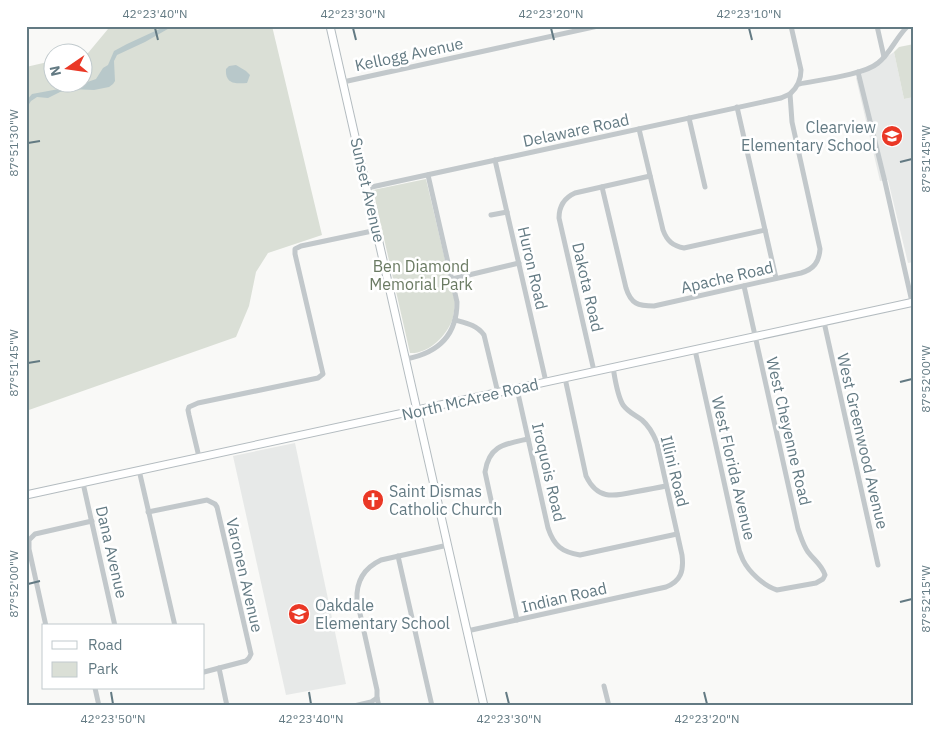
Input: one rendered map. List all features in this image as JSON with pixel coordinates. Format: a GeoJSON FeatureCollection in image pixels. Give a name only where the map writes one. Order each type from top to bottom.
{"type":"FeatureCollection","features":[{"type":"Feature","properties":{"kind":"street","name":"Sunset Avenue"},"geometry":{"type":"LineString","coordinates":[[330,26],[484,706]]}},
{"type":"Feature","properties":{"kind":"street","name":"Kellogg Avenue"},"geometry":{"type":"LineString","coordinates":[[343,82],[598,26]]}},
{"type":"Feature","properties":{"kind":"street"},"geometry":{"type":"LineString","coordinates":[[790,94],[799,84],[801,77],[792,26]]}},
{"type":"Feature","properties":{"kind":"street"},"geometry":{"type":"LineString","coordinates":[[877,26],[884,57]]}},
{"type":"Feature","properties":{"kind":"street"},"geometry":{"type":"LineString","coordinates":[[799,84],[869,69],[884,57],[908,26]]}},
{"type":"Feature","properties":{"kind":"street"},"geometry":{"type":"LineString","coordinates":[[858,72],[913,302]]}},
{"type":"Feature","properties":{"kind":"street","name":"Delaware Road"},"geometry":{"type":"LineString","coordinates":[[367,188],[781,98],[790,94]]}},
{"type":"Feature","properties":{"kind":"street","name":"Apache Road"},"geometry":{"type":"LineString","coordinates":[[602,187],[628,295],[638,305],[654,306],[809,270],[818,260],[820,249],[792,122],[790,94]]}},
{"type":"Feature","properties":{"kind":"street"},"geometry":{"type":"LineString","coordinates":[[737,107],[776,278]]}},
{"type":"Feature","properties":{"kind":"street"},"geometry":{"type":"LineString","coordinates":[[689,118],[705,187]]}},
{"type":"Feature","properties":{"kind":"street"},"geometry":{"type":"LineString","coordinates":[[640,129],[663,230],[671,243],[676,247],[684,248],[765,230]]}},
{"type":"Feature","properties":{"kind":"street","name":"Huron Road"},"geometry":{"type":"LineString","coordinates":[[495,160],[546,382]]}},
{"type":"Feature","properties":{"kind":"street"},"geometry":{"type":"LineString","coordinates":[[406,359],[436,349],[454,325],[457,312],[457,302],[428,175]]}},
{"type":"Feature","properties":{"kind":"street"},"geometry":{"type":"LineString","coordinates":[[602,187],[650,176]]}},
{"type":"Feature","properties":{"kind":"street","name":"Dakota Road"},"geometry":{"type":"LineString","coordinates":[[594,371],[559,218],[560,208],[570,195],[602,187]]}},
{"type":"Feature","properties":{"kind":"street"},"geometry":{"type":"LineString","coordinates":[[491,215],[507,212]]}},
{"type":"Feature","properties":{"kind":"street"},"geometry":{"type":"LineString","coordinates":[[199,457],[188,410],[192,404],[318,378],[322,374],[322,367],[295,251],[297,247],[376,230]]}},
{"type":"Feature","properties":{"kind":"street"},"geometry":{"type":"LineString","coordinates":[[452,279],[519,263]]}},
{"type":"Feature","properties":{"kind":"street","name":"West Cheyenne Road"},"geometry":{"type":"LineString","coordinates":[[744,286],[798,529],[807,551],[824,570],[825,575],[823,579],[816,583],[783,590],[777,590],[764,584]]}},
{"type":"Feature","properties":{"kind":"street","name":"North McAree Road"},"geometry":{"type":"LineString","coordinates":[[26,495],[913,302]]}},
{"type":"Feature","properties":{"kind":"street"},"geometry":{"type":"LineString","coordinates":[[455,320],[475,326],[484,335],[498,393]]}},
{"type":"Feature","properties":{"kind":"street","name":"West Greenwood Avenue"},"geometry":{"type":"LineString","coordinates":[[824,322],[878,565]]}},
{"type":"Feature","properties":{"kind":"street","name":"West Florida Avenue"},"geometry":{"type":"LineString","coordinates":[[695,350],[739,549],[749,569],[764,584]]}},
{"type":"Feature","properties":{"kind":"street","name":"Illini Road"},"geometry":{"type":"LineString","coordinates":[[613,367],[623,404],[649,426],[654,435],[682,555],[681,574],[675,582],[666,587]]}},
{"type":"Feature","properties":{"kind":"street"},"geometry":{"type":"LineString","coordinates":[[565,378],[586,476],[590,484],[597,491],[614,496],[666,486]]}},
{"type":"Feature","properties":{"kind":"street","name":"Iroquois Road"},"geometry":{"type":"LineString","coordinates":[[517,389],[551,537],[563,551],[580,555],[677,534]]}},
{"type":"Feature","properties":{"kind":"street"},"geometry":{"type":"LineString","coordinates":[[517,620],[485,472],[488,459],[496,448],[502,444],[528,439]]}},
{"type":"Feature","properties":{"kind":"street"},"geometry":{"type":"LineString","coordinates":[[139,470],[175,624]]}},
{"type":"Feature","properties":{"kind":"street","name":"Dana Avenue"},"geometry":{"type":"LineString","coordinates":[[83,483],[115,624]]}},
{"type":"Feature","properties":{"kind":"street","name":"Varonen Avenue"},"geometry":{"type":"LineString","coordinates":[[148,512],[207,500],[217,507],[250,654],[246,661],[205,672]]}},
{"type":"Feature","properties":{"kind":"street"},"geometry":{"type":"LineString","coordinates":[[46,624],[29,549],[29,540],[35,534],[92,521]]}},
{"type":"Feature","properties":{"kind":"street"},"geometry":{"type":"LineString","coordinates":[[379,706],[357,600],[357,592],[362,576],[367,569],[381,560],[448,545]]}},
{"type":"Feature","properties":{"kind":"street"},"geometry":{"type":"LineString","coordinates":[[398,556],[432,706]]}},
{"type":"Feature","properties":{"kind":"street","name":"Indian Road"},"geometry":{"type":"LineString","coordinates":[[467,631],[666,587]]}},
{"type":"Feature","properties":{"kind":"street"},"geometry":{"type":"LineString","coordinates":[[219,668],[227,706]]}},
{"type":"Feature","properties":{"kind":"street"},"geometry":{"type":"LineString","coordinates":[[604,686],[609,706]]}},
{"type":"Feature","properties":{"kind":"street"},"geometry":{"type":"LineString","coordinates":[[95,690],[98,706]]}},
{"type":"Feature","properties":{"kind":"street"},"geometry":{"type":"LineString","coordinates":[[354,706],[366,705],[377,698]]}},
{"type":"Feature","properties":{"kind":"shaded area"},"geometry":{"type":"Polygon","coordinates":[[[166,26],[173,26],[117,55],[114,61],[115,81],[113,84],[109,87],[92,90],[92,80],[96,79],[103,68],[108,65],[114,51],[166,26]]]}},
{"type":"Feature","properties":{"kind":"shaded area","name":"Clearview Elementary School"},"geometry":{"type":"Polygon","coordinates":[[[894,52],[904,99],[914,97],[914,262],[908,263],[888,180],[880,181],[856,78],[894,52]]]}},
{"type":"Feature","properties":{"kind":"shaded area"},"geometry":{"type":"Polygon","coordinates":[[[236,65],[250,75],[247,83],[235,83],[227,78],[226,69],[229,66],[236,65]]]}},
{"type":"Feature","properties":{"kind":"shaded area"},"geometry":{"type":"Polygon","coordinates":[[[60,92],[48,98],[37,97],[31,101],[26,109],[26,101],[32,94],[60,92]]]}},
{"type":"Feature","properties":{"kind":"shaded area","name":"Oakdale Elementary School"},"geometry":{"type":"Polygon","coordinates":[[[295,443],[346,684],[286,695],[233,456],[295,443]]]}},
{"type":"Feature","properties":{"kind":"green space"},"geometry":{"type":"Polygon","coordinates":[[[108,26],[272,26],[322,235],[268,253],[256,272],[249,306],[236,337],[26,411],[26,67],[42,63],[42,92],[92,92],[92,48],[108,29],[108,26]]]}},
{"type":"Feature","properties":{"kind":"green space"},"geometry":{"type":"Polygon","coordinates":[[[914,44],[914,97],[904,99],[894,52],[899,47],[914,44]]]}},
{"type":"Feature","properties":{"kind":"green space","name":"Ben Diamond Memorial Park"},"geometry":{"type":"Polygon","coordinates":[[[426,179],[455,302],[454,314],[447,330],[434,345],[416,353],[410,353],[373,190],[426,179]]]}},
{"type":"Feature","properties":{"kind":"place","name":"Clearview Elementary School"},"geometry":{"type":"Point","coordinates":[892,136]}},
{"type":"Feature","properties":{"kind":"place","name":"Saint Dismas Catholic Church"},"geometry":{"type":"Point","coordinates":[373,500]}},
{"type":"Feature","properties":{"kind":"place","name":"Oakdale Elementary School"},"geometry":{"type":"Point","coordinates":[299,614]}}]}
